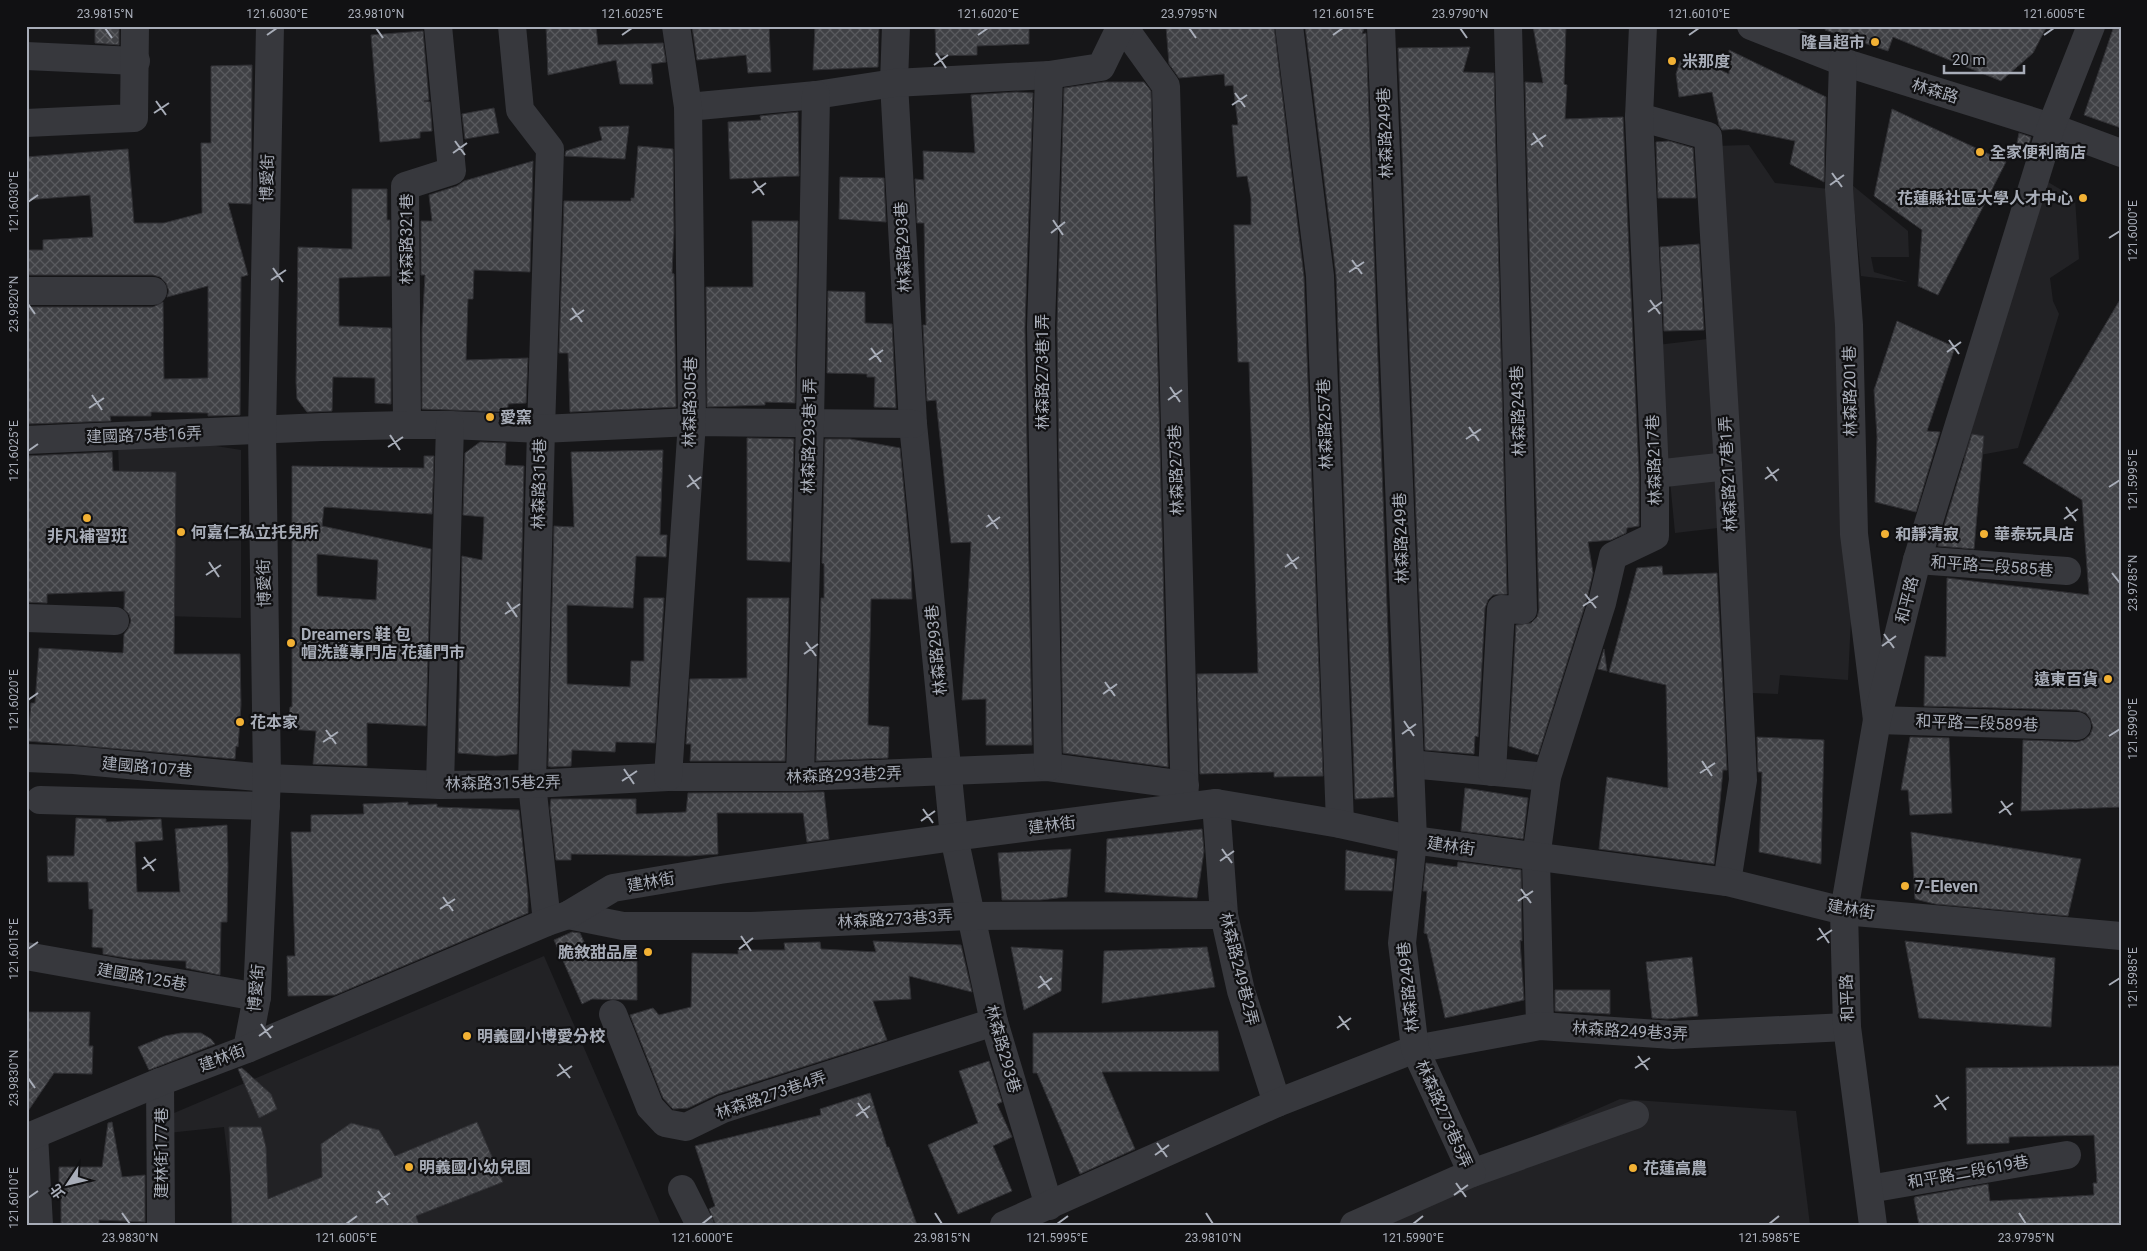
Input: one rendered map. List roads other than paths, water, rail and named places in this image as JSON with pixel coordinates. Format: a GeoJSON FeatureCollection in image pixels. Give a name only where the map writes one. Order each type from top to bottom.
{"type":"FeatureCollection","features":[{"type":"Feature","properties":{"kind":"street"},"geometry":{"type":"LineString","coordinates":[[26,123],[134,118],[135,26]]}},
{"type":"Feature","properties":{"kind":"street","name":"博愛街"},"geometry":{"type":"LineString","coordinates":[[247,1049],[257,997],[267,778],[262,431],[270,26]]}},
{"type":"Feature","properties":{"kind":"street","name":"林森路321巷"},"geometry":{"type":"LineString","coordinates":[[407,425],[405,186],[452,171],[438,26]]}},
{"type":"Feature","properties":{"kind":"street","name":"林森路315巷"},"geometry":{"type":"LineString","coordinates":[[512,26],[520,110],[550,149],[532,784],[558,919]]}},
{"type":"Feature","properties":{"kind":"street","name":"林森路305巷"},"geometry":{"type":"LineString","coordinates":[[668,777],[692,422],[688,107],[676,26]]}},
{"type":"Feature","properties":{"kind":"street","name":"林森路293巷"},"geometry":{"type":"LineString","coordinates":[[896,26],[894,83],[913,424],[954,837],[994,1022],[1048,1206]]}},
{"type":"Feature","properties":{"kind":"street"},"geometry":{"type":"LineString","coordinates":[[688,107],[816,95],[894,83],[1050,76],[1101,68],[1122,26]]}},
{"type":"Feature","properties":{"kind":"street","name":"林森路273巷"},"geometry":{"type":"LineString","coordinates":[[1122,26],[1166,86],[1185,796]]}},
{"type":"Feature","properties":{"kind":"street","name":"林森路257巷"},"geometry":{"type":"LineString","coordinates":[[1289,26],[1320,276],[1340,824]]}},
{"type":"Feature","properties":{"kind":"street","name":"林森路249巷"},"geometry":{"type":"LineString","coordinates":[[1381,26],[1413,840],[1402,943],[1415,1049]]}},
{"type":"Feature","properties":{"kind":"street","name":"林森路243巷"},"geometry":{"type":"LineString","coordinates":[[1492,772],[1502,609],[1523,610],[1508,26]]}},
{"type":"Feature","properties":{"kind":"street","name":"林森路217巷"},"geometry":{"type":"LineString","coordinates":[[1540,1026],[1536,858],[1547,777],[1602,603],[1613,556],[1655,536],[1655,474],[1639,117],[1643,26]]}},
{"type":"Feature","properties":{"kind":"street","name":"林森路"},"geometry":{"type":"LineString","coordinates":[[1751,26],[1843,62],[2051,127],[2121,152]]}},
{"type":"Feature","properties":{"kind":"street","name":"和平路"},"geometry":{"type":"LineString","coordinates":[[1873,1225],[1847,1027],[1844,910],[1877,720],[1917,560],[2051,127],[2092,26]]}},
{"type":"Feature","properties":{"kind":"street"},"geometry":{"type":"LineString","coordinates":[[26,56],[136,61]]}},
{"type":"Feature","properties":{"kind":"street","name":"林森路201巷"},"geometry":{"type":"LineString","coordinates":[[1843,62],[1839,189],[1849,324],[1854,534],[1877,720]]}},
{"type":"Feature","properties":{"kind":"street","name":"林森路273巷1弄"},"geometry":{"type":"LineString","coordinates":[[1048,767],[1041,327],[1050,76]]}},
{"type":"Feature","properties":{"kind":"street","name":"林森路293巷1弄"},"geometry":{"type":"LineString","coordinates":[[800,777],[810,422],[816,95]]}},
{"type":"Feature","properties":{"kind":"street","name":"林森路217巷1弄"},"geometry":{"type":"LineString","coordinates":[[1639,117],[1708,136],[1728,466],[1743,780],[1727,882]]}},
{"type":"Feature","properties":{"kind":"street"},"geometry":{"type":"LineString","coordinates":[[26,291],[152,291]]}},
{"type":"Feature","properties":{"kind":"street"},"geometry":{"type":"LineString","coordinates":[[262,431],[322,427],[407,425],[541,429],[692,422],[913,424]]}},
{"type":"Feature","properties":{"kind":"street"},"geometry":{"type":"LineString","coordinates":[[440,785],[450,425]]}},
{"type":"Feature","properties":{"kind":"street","name":"建國路75巷16弄"},"geometry":{"type":"LineString","coordinates":[[26,440],[262,431]]}},
{"type":"Feature","properties":{"kind":"street"},"geometry":{"type":"LineString","coordinates":[[1655,474],[1728,466]]}},
{"type":"Feature","properties":{"kind":"street","name":"和平路二段585巷"},"geometry":{"type":"LineString","coordinates":[[1917,560],[2067,571]]}},
{"type":"Feature","properties":{"kind":"street"},"geometry":{"type":"LineString","coordinates":[[26,618],[115,621]]}},
{"type":"Feature","properties":{"kind":"street","name":"和平路二段589巷"},"geometry":{"type":"LineString","coordinates":[[1877,720],[2077,726]]}},
{"type":"Feature","properties":{"kind":"street","name":"建國路107巷"},"geometry":{"type":"LineString","coordinates":[[26,758],[74,760],[267,778]]}},
{"type":"Feature","properties":{"kind":"street"},"geometry":{"type":"LineString","coordinates":[[1410,764],[1547,777]]}},
{"type":"Feature","properties":{"kind":"street","name":"林森路293巷2弄"},"geometry":{"type":"LineString","coordinates":[[738,777],[800,777],[1048,767],[1185,796]]}},
{"type":"Feature","properties":{"kind":"street","name":"林森路315巷2弄"},"geometry":{"type":"LineString","coordinates":[[267,778],[440,785],[532,784],[668,777],[738,777]]}},
{"type":"Feature","properties":{"kind":"street","name":"建林街"},"geometry":{"type":"LineString","coordinates":[[30,1137],[558,919],[613,888],[720,870],[954,837],[1185,796],[1340,824],[1413,840],[1536,858],[1727,882],[1844,910],[2121,936]]}},
{"type":"Feature","properties":{"kind":"street"},"geometry":{"type":"LineString","coordinates":[[40,800],[266,806]]}},
{"type":"Feature","properties":{"kind":"street","name":"林森路249巷2弄"},"geometry":{"type":"LineString","coordinates":[[1216,803],[1224,916],[1241,991],[1277,1103]]}},
{"type":"Feature","properties":{"kind":"street","name":"林森路273巷3弄"},"geometry":{"type":"LineString","coordinates":[[558,919],[623,926],[742,926],[970,916],[1224,916]]}},
{"type":"Feature","properties":{"kind":"street","name":"建國路125巷"},"geometry":{"type":"LineString","coordinates":[[26,956],[257,997]]}},
{"type":"Feature","properties":{"kind":"street","name":"林森路273巷4弄"},"geometry":{"type":"LineString","coordinates":[[613,1014],[650,1107],[665,1123],[686,1127],[723,1110],[994,1022]]}},
{"type":"Feature","properties":{"kind":"street","name":"林森路249巷3弄"},"geometry":{"type":"LineString","coordinates":[[1277,1103],[1415,1049],[1540,1026],[1673,1035],[1847,1027]]}},
{"type":"Feature","properties":{"kind":"street","name":"林森路273巷5弄"},"geometry":{"type":"LineString","coordinates":[[1354,1225],[1472,1173],[1415,1049]]}},
{"type":"Feature","properties":{"kind":"street","name":"建林街177巷"},"geometry":{"type":"LineString","coordinates":[[160,1082],[161,1225]]}},
{"type":"Feature","properties":{"kind":"street"},"geometry":{"type":"LineString","coordinates":[[1004,1225],[1277,1103]]}},
{"type":"Feature","properties":{"kind":"street"},"geometry":{"type":"LineString","coordinates":[[1472,1173],[1635,1115]]}},
{"type":"Feature","properties":{"kind":"street"},"geometry":{"type":"LineString","coordinates":[[30,1137],[39,1225]]}},
{"type":"Feature","properties":{"kind":"street","name":"和平路二段619巷"},"geometry":{"type":"LineString","coordinates":[[1869,1190],[2067,1155]]}},
{"type":"Feature","properties":{"kind":"street"},"geometry":{"type":"LineString","coordinates":[[682,1189],[700,1225]]}},
{"type":"Feature","properties":{"kind":"place","name":"隆昌超市"},"geometry":{"type":"Point","coordinates":[1875,42]}},
{"type":"Feature","properties":{"kind":"place","name":"米那度"},"geometry":{"type":"Point","coordinates":[1672,61]}},
{"type":"Feature","properties":{"kind":"place","name":"全家便利商店"},"geometry":{"type":"Point","coordinates":[1980,152]}},
{"type":"Feature","properties":{"kind":"place","name":"花蓮縣社區大學人才中心"},"geometry":{"type":"Point","coordinates":[2083,198]}},
{"type":"Feature","properties":{"kind":"place","name":"愛窯"},"geometry":{"type":"Point","coordinates":[490,417]}},
{"type":"Feature","properties":{"kind":"place","name":"非凡補習班"},"geometry":{"type":"Point","coordinates":[87,518]}},
{"type":"Feature","properties":{"kind":"place","name":"何嘉仁私立托兒所"},"geometry":{"type":"Point","coordinates":[181,532]}},
{"type":"Feature","properties":{"kind":"place","name":"和靜清寂"},"geometry":{"type":"Point","coordinates":[1885,534]}},
{"type":"Feature","properties":{"kind":"place","name":"華泰玩具店"},"geometry":{"type":"Point","coordinates":[1984,534]}},
{"type":"Feature","properties":{"kind":"place","name":"Dreamers 鞋 包 帽洗護專門店 花蓮門市"},"geometry":{"type":"Point","coordinates":[291,643]}},
{"type":"Feature","properties":{"kind":"place","name":"遠東百貨"},"geometry":{"type":"Point","coordinates":[2108,679]}},
{"type":"Feature","properties":{"kind":"place","name":"花本家"},"geometry":{"type":"Point","coordinates":[240,722]}},
{"type":"Feature","properties":{"kind":"place","name":"7-Eleven"},"geometry":{"type":"Point","coordinates":[1905,886]}},
{"type":"Feature","properties":{"kind":"place","name":"脆敘甜品屋"},"geometry":{"type":"Point","coordinates":[648,952]}},
{"type":"Feature","properties":{"kind":"place","name":"明義國小博愛分校"},"geometry":{"type":"Point","coordinates":[467,1036]}},
{"type":"Feature","properties":{"kind":"place","name":"明義國小幼兒園"},"geometry":{"type":"Point","coordinates":[409,1167]}},
{"type":"Feature","properties":{"kind":"place","name":"花蓮高農"},"geometry":{"type":"Point","coordinates":[1633,1168]}}]}
